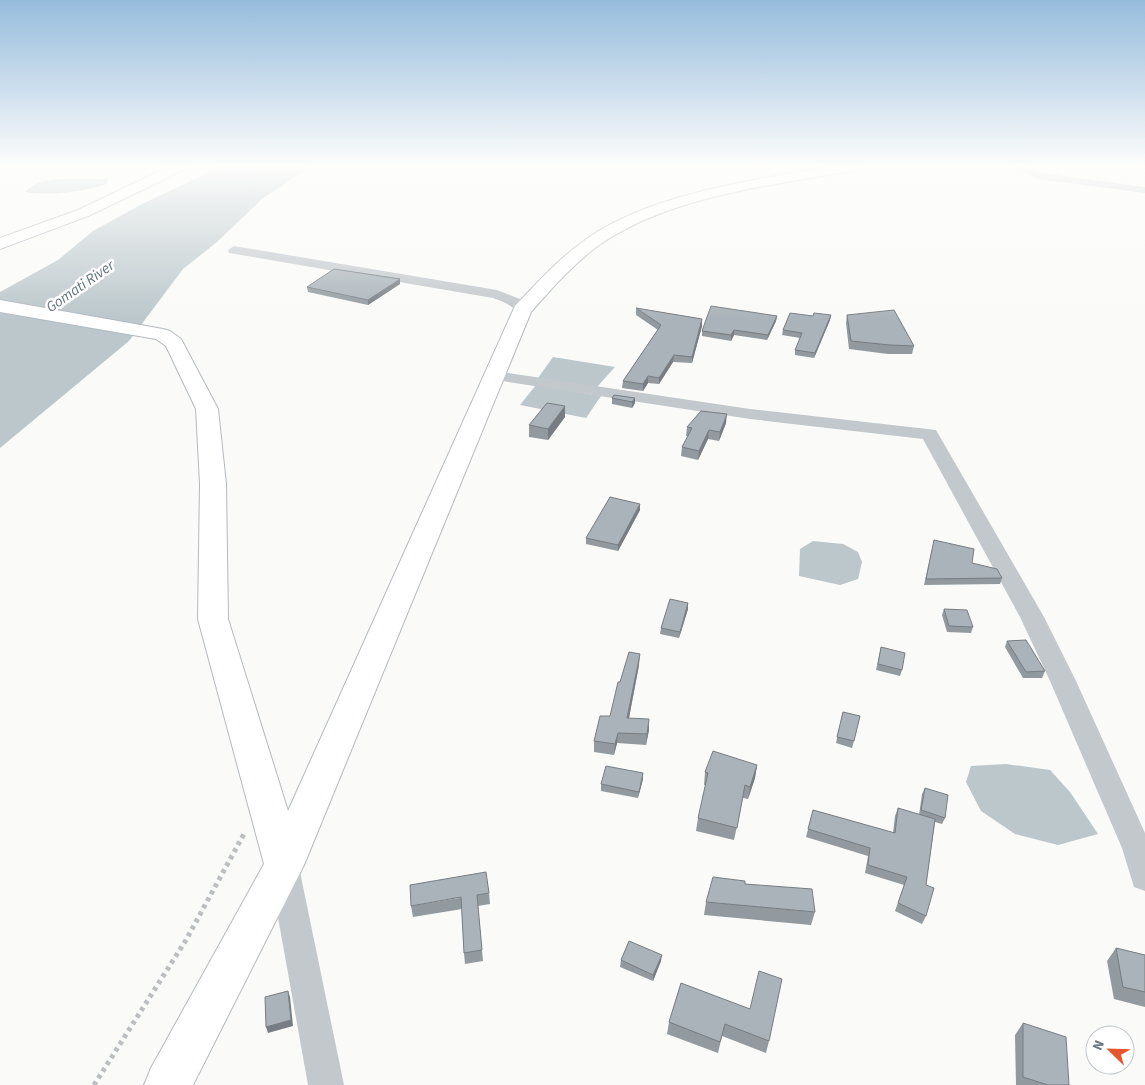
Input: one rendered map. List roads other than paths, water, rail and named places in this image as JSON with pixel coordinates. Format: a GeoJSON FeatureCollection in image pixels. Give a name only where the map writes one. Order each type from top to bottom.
{"type":"FeatureCollection","features":[{"type":"Feature","properties":{"kind":"street"},"geometry":{"type":"LineString","coordinates":[[0,244],[70,218]]}},
{"type":"Feature","properties":{"kind":"street"},"geometry":{"type":"LineString","coordinates":[[168,1085],[284,865],[522,310],[553,277],[584,249],[607,233],[640,218]]}},
{"type":"Feature","properties":{"kind":"street"},"geometry":{"type":"LineString","coordinates":[[234,250],[497,294],[515,302],[522,310]]}},
{"type":"Feature","properties":{"kind":"street"},"geometry":{"type":"LineString","coordinates":[[0,306],[163,335],[174,343],[207,409],[213,484],[213,620],[265,794],[284,865],[326,1085]]}},
{"type":"Feature","properties":{"kind":"street"},"geometry":{"type":"LineString","coordinates":[[495,376],[750,414],[930,434],[965,500],[1032,617],[1064,681],[1137,848],[1145,877]]}},
{"type":"Feature","properties":{"kind":"water","name":"Gomati River"},"geometry":{"type":"Polygon","coordinates":[[[117,218],[242,218],[217,242],[183,269],[129,341],[0,448],[0,292],[58,260],[93,231],[117,218]]]}},
{"type":"Feature","properties":{"kind":"water"},"geometry":{"type":"Polygon","coordinates":[[[553,357],[615,367],[597,387],[538,378],[553,357]]]}},
{"type":"Feature","properties":{"kind":"water"},"geometry":{"type":"Polygon","coordinates":[[[536,385],[601,396],[586,418],[520,405],[536,385]]]}},
{"type":"Feature","properties":{"kind":"water"},"geometry":{"type":"Polygon","coordinates":[[[813,541],[843,544],[858,552],[862,562],[858,579],[840,585],[799,576],[800,549],[813,541]]]}},
{"type":"Feature","properties":{"kind":"water"},"geometry":{"type":"Polygon","coordinates":[[[1006,764],[1050,770],[1070,792],[1098,834],[1058,845],[1015,834],[981,811],[966,782],[971,766],[1006,764]]]}}]}
